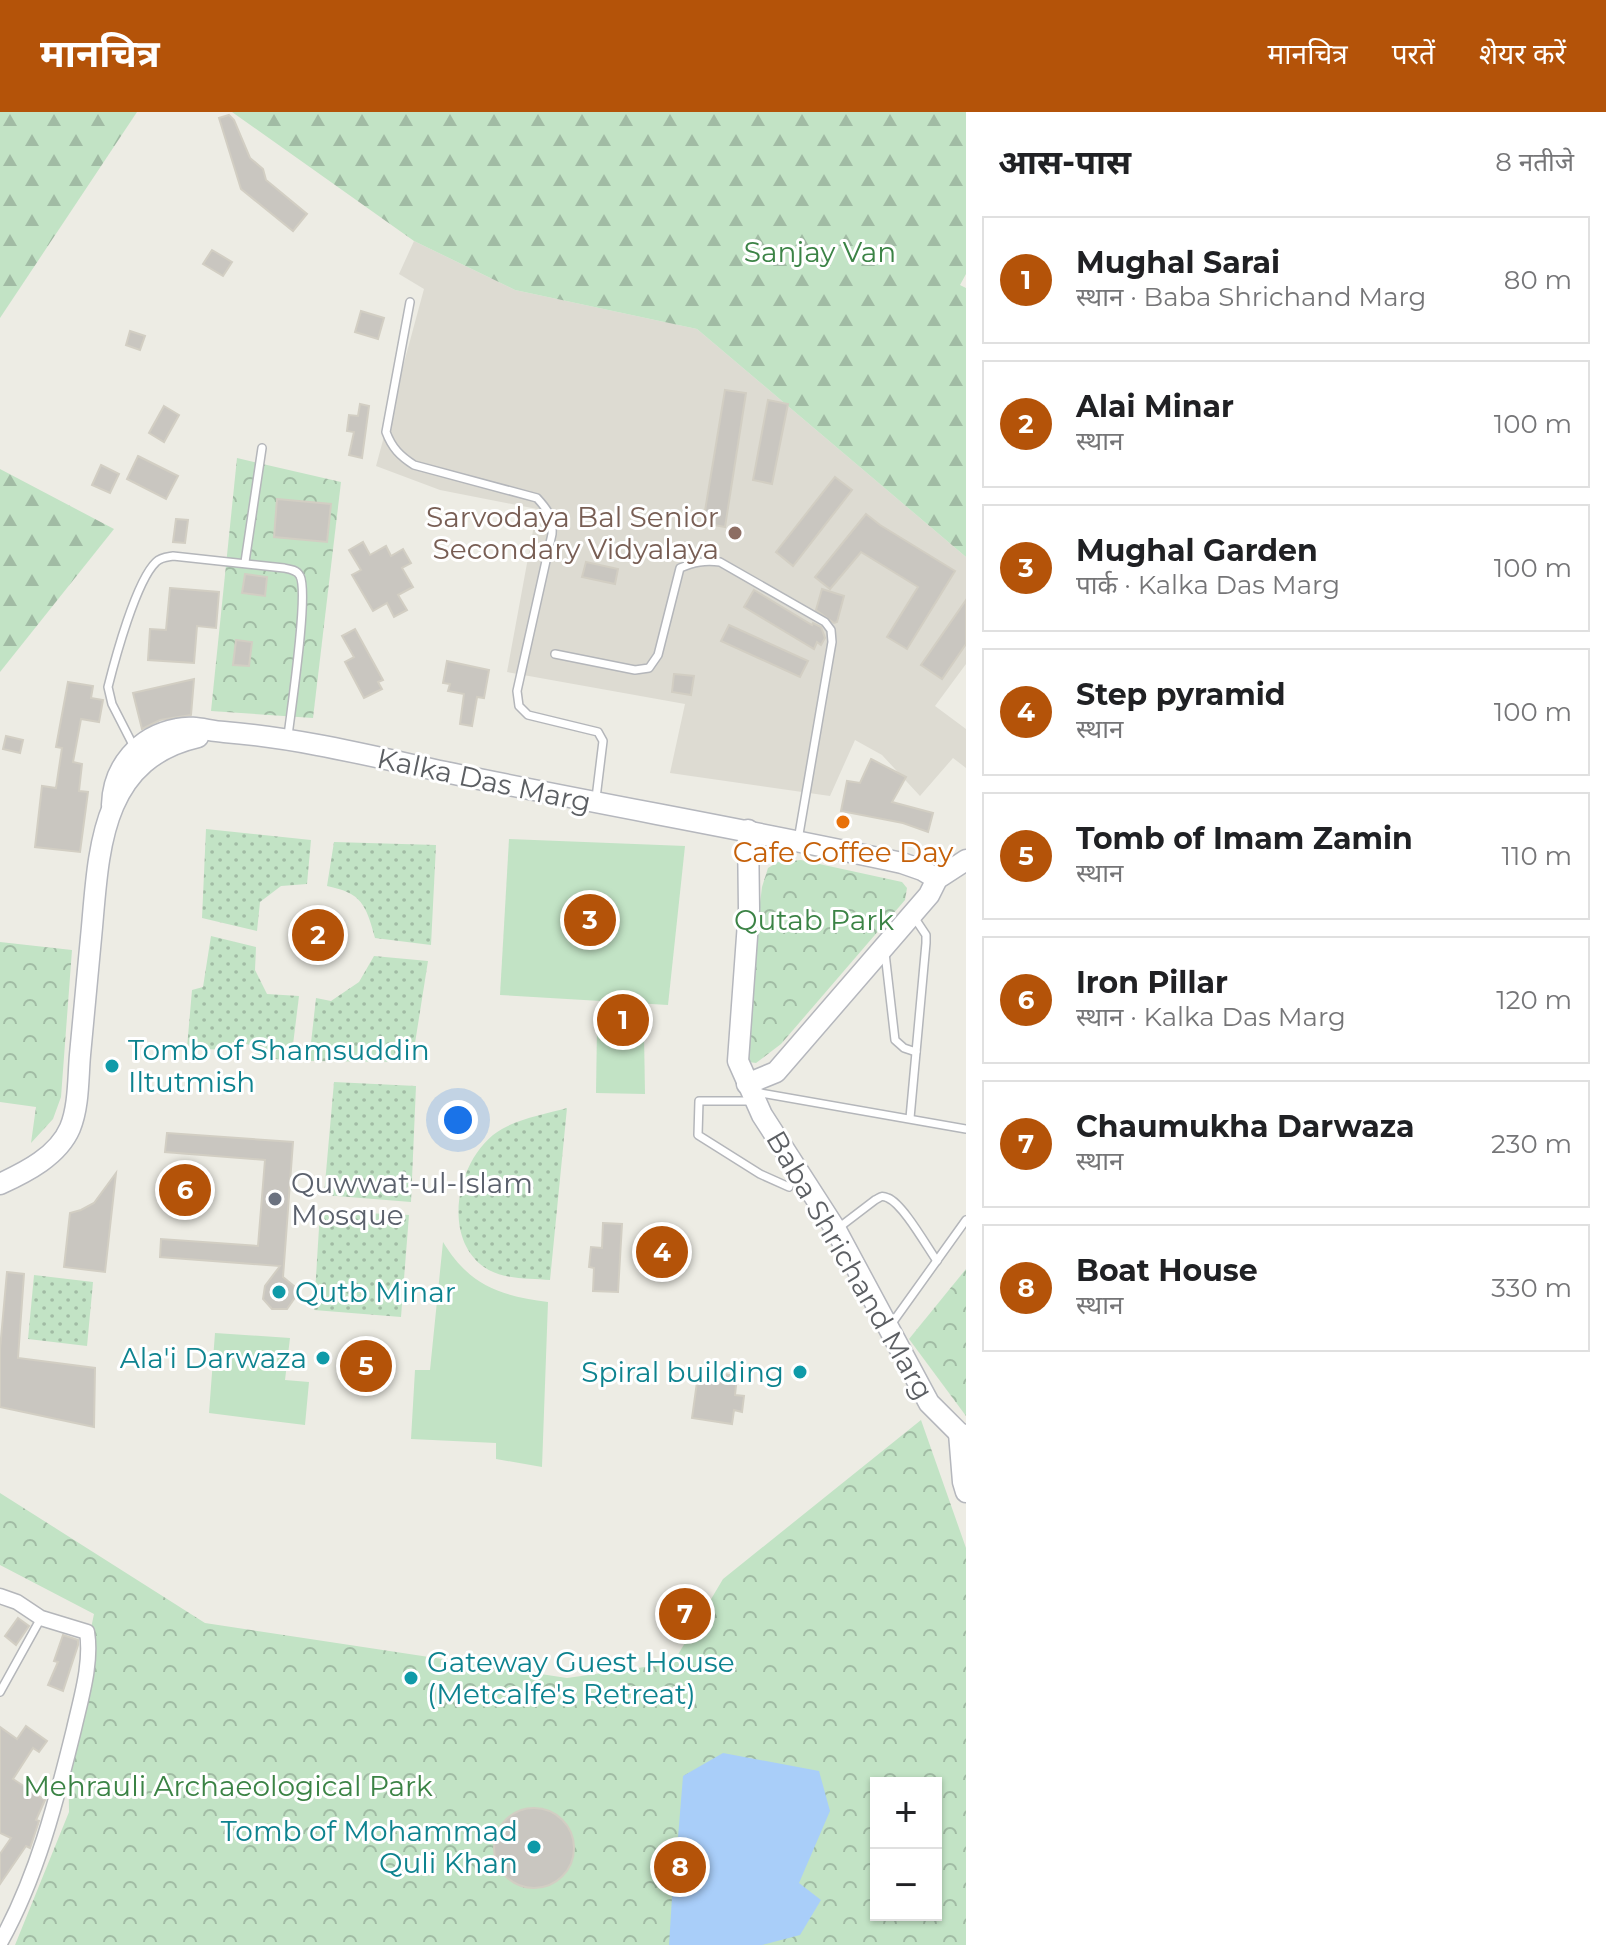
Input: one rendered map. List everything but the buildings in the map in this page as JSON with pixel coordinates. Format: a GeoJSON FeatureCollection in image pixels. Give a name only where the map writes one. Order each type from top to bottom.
{"type":"FeatureCollection","features":[{"type":"Feature","properties":{"kind":"street","name":"Kalka Das Marg"},"geometry":{"type":"LineString","coordinates":[[0,1184],[38,1164],[55,1150],[69,1128],[79,1074],[98,854],[112,805],[115,777],[135,749],[163,732],[199,727],[287,739],[596,804],[748,830],[902,863],[937,879]]}},
{"type":"Feature","properties":{"kind":"street","name":"Kalka Das Marg"},"geometry":{"type":"LineString","coordinates":[[112,805],[135,772],[155,754],[170,745],[219,732]]}},
{"type":"Feature","properties":{"kind":"street","name":"Baba Shrichand Marg"},"geometry":{"type":"LineString","coordinates":[[748,830],[749,909],[738,1061],[750,1092],[836,1230],[929,1403],[963,1434]]}},
{"type":"Feature","properties":{"kind":"street"},"geometry":{"type":"LineString","coordinates":[[750,1092],[776,1072],[929,895],[937,879],[966,860]]}},
{"type":"Feature","properties":{"kind":"street"},"geometry":{"type":"LineString","coordinates":[[963,1434],[963,1482],[966,1492]]}},
{"type":"Feature","properties":{"kind":"street"},"geometry":{"type":"LineString","coordinates":[[0,1596],[17,1602],[41,1618],[87,1632],[89,1648],[80,1704],[46,1834],[0,1943]]}},
{"type":"Feature","properties":{"kind":"lane"},"geometry":{"type":"LineString","coordinates":[[410,302],[386,432],[400,456],[414,465],[537,498],[547,509],[552,520],[552,534],[517,691],[519,706],[528,715],[598,732],[603,741],[596,804]]}},
{"type":"Feature","properties":{"kind":"lane"},"geometry":{"type":"LineString","coordinates":[[245,562],[262,448]]}},
{"type":"Feature","properties":{"kind":"lane"},"geometry":{"type":"LineString","coordinates":[[135,749],[112,704],[108,687],[141,587],[154,563],[173,556],[284,568],[296,571],[300,576],[303,588],[301,622],[287,739]]}},
{"type":"Feature","properties":{"kind":"lane"},"geometry":{"type":"LineString","coordinates":[[555,654],[635,670],[649,668],[658,655],[680,568],[708,560],[720,562],[825,622],[831,630],[832,642],[798,841]]}},
{"type":"Feature","properties":{"kind":"lane"},"geometry":{"type":"LineString","coordinates":[[910,1118],[926,935],[912,915]]}},
{"type":"Feature","properties":{"kind":"lane"},"geometry":{"type":"LineString","coordinates":[[884,947],[895,1040],[904,1048],[916,1052]]}},
{"type":"Feature","properties":{"kind":"lane"},"geometry":{"type":"LineString","coordinates":[[789,1187],[766,1178],[698,1135],[699,1101],[750,1092],[966,1129]]}},
{"type":"Feature","properties":{"kind":"lane"},"geometry":{"type":"LineString","coordinates":[[836,1230],[875,1200],[887,1198],[897,1205],[937,1261]]}},
{"type":"Feature","properties":{"kind":"lane"},"geometry":{"type":"LineString","coordinates":[[889,1328],[966,1220]]}},
{"type":"Feature","properties":{"kind":"lane"},"geometry":{"type":"LineString","coordinates":[[0,1692],[41,1618]]}},
{"type":"Feature","properties":{"kind":"shaded area","name":"Sarvodaya Bal Senior Secondary Vidyalaya"},"geometry":{"type":"Polygon","coordinates":[[[414,241],[515,290],[697,329],[966,557],[966,664],[935,706],[966,729],[966,768],[953,758],[920,796],[882,755],[855,740],[830,796],[670,773],[685,704],[507,672],[537,509],[440,490],[376,466],[424,289],[399,274],[414,241]]]}},
{"type":"Feature","properties":{"kind":"green space"},"geometry":{"type":"Polygon","coordinates":[[[0,112],[137,112],[0,318],[0,112]]]}},
{"type":"Feature","properties":{"kind":"green space","name":"Sanjay Van"},"geometry":{"type":"Polygon","coordinates":[[[232,112],[966,112],[966,274],[960,285],[966,288],[966,557],[697,329],[515,290],[414,241],[232,112]]]}},
{"type":"Feature","properties":{"kind":"green space"},"geometry":{"type":"Polygon","coordinates":[[[237,458],[341,482],[313,718],[211,711],[237,458]]]}},
{"type":"Feature","properties":{"kind":"green space"},"geometry":{"type":"Polygon","coordinates":[[[0,469],[114,529],[0,672],[0,469]]]}},
{"type":"Feature","properties":{"kind":"green space"},"geometry":{"type":"Polygon","coordinates":[[[206,829],[311,840],[307,884],[281,886],[260,902],[257,931],[202,918],[206,829]]]}},
{"type":"Feature","properties":{"kind":"green space"},"geometry":{"type":"Polygon","coordinates":[[[509,839],[685,846],[668,1005],[500,995],[509,839]]]}},
{"type":"Feature","properties":{"kind":"green space"},"geometry":{"type":"Polygon","coordinates":[[[334,842],[436,845],[431,945],[375,938],[361,902],[348,892],[327,886],[334,842]]]}},
{"type":"Feature","properties":{"kind":"green space","name":"Qutab Park"},"geometry":{"type":"Polygon","coordinates":[[[801,860],[902,882],[907,888],[905,900],[781,1044],[756,1063],[749,1062],[741,1051],[762,887],[768,868],[778,862],[801,860]]]}},
{"type":"Feature","properties":{"kind":"green space"},"geometry":{"type":"Polygon","coordinates":[[[211,936],[256,947],[255,970],[267,994],[299,996],[291,1061],[260,1057],[253,1046],[240,1042],[226,1050],[187,1048],[192,990],[203,987],[211,936]]]}},
{"type":"Feature","properties":{"kind":"green space"},"geometry":{"type":"Polygon","coordinates":[[[0,942],[72,950],[61,1097],[53,1119],[31,1143],[36,1107],[0,1102],[0,942]]]}},
{"type":"Feature","properties":{"kind":"green space"},"geometry":{"type":"Polygon","coordinates":[[[374,956],[428,961],[412,1062],[309,1061],[316,998],[331,1001],[359,982],[374,956]]]}},
{"type":"Feature","properties":{"kind":"green space"},"geometry":{"type":"Polygon","coordinates":[[[597,1028],[644,1034],[645,1094],[596,1093],[597,1028]]]}},
{"type":"Feature","properties":{"kind":"green space"},"geometry":{"type":"Polygon","coordinates":[[[334,1082],[416,1086],[411,1202],[324,1195],[334,1082]]]}},
{"type":"Feature","properties":{"kind":"green space"},"geometry":{"type":"Polygon","coordinates":[[[567,1108],[550,1280],[516,1278],[491,1271],[470,1253],[462,1235],[460,1195],[466,1175],[475,1156],[502,1129],[525,1119],[567,1108]]]}},
{"type":"Feature","properties":{"kind":"green space"},"geometry":{"type":"Polygon","coordinates":[[[320,1211],[409,1215],[401,1317],[314,1310],[320,1211]]]}},
{"type":"Feature","properties":{"kind":"green space"},"geometry":{"type":"Polygon","coordinates":[[[443,1242],[464,1269],[487,1286],[515,1296],[548,1302],[542,1467],[496,1459],[496,1443],[411,1439],[415,1370],[430,1370],[443,1242]]]}},
{"type":"Feature","properties":{"kind":"green space"},"geometry":{"type":"Polygon","coordinates":[[[966,1269],[966,1416],[909,1339],[966,1269]]]}},
{"type":"Feature","properties":{"kind":"green space"},"geometry":{"type":"Polygon","coordinates":[[[34,1275],[93,1282],[87,1346],[28,1339],[34,1275]]]}},
{"type":"Feature","properties":{"kind":"green space"},"geometry":{"type":"Polygon","coordinates":[[[215,1333],[290,1338],[285,1380],[309,1382],[305,1425],[209,1413],[215,1333]]]}},
{"type":"Feature","properties":{"kind":"green space","name":"Mehrauli Archaeological Park"},"geometry":{"type":"Polygon","coordinates":[[[921,1420],[966,1548],[966,1945],[15,1945],[69,1812],[68,1739],[94,1614],[0,1565],[0,1493],[205,1623],[567,1678],[673,1663],[723,1579],[921,1420]]]}},
{"type":"Feature","properties":{"kind":"water"},"geometry":{"type":"Polygon","coordinates":[[[723,1753],[819,1771],[830,1811],[799,1883],[821,1900],[800,1935],[762,1945],[669,1945],[673,1882],[698,1885],[703,1857],[677,1850],[683,1776],[723,1753]]]}},
{"type":"Feature","properties":{"kind":"place","name":"Sarvodaya Bal Senior Secondary Vidyalaya"},"geometry":{"type":"Point","coordinates":[735,533]}},
{"type":"Feature","properties":{"kind":"place","name":"Cafe Coffee Day"},"geometry":{"type":"Point","coordinates":[843,822]}},
{"type":"Feature","properties":{"kind":"place","name":"Mughal Garden"},"geometry":{"type":"Point","coordinates":[590,920]}},
{"type":"Feature","properties":{"kind":"place","name":"Alai Minar"},"geometry":{"type":"Point","coordinates":[318,935]}},
{"type":"Feature","properties":{"kind":"place","name":"Mughal Sarai"},"geometry":{"type":"Point","coordinates":[623,1020]}},
{"type":"Feature","properties":{"kind":"place","name":"Tomb of Shamsuddin Iltutmish"},"geometry":{"type":"Point","coordinates":[112,1066]}},
{"type":"Feature","properties":{"kind":"place","name":"Iron Pillar"},"geometry":{"type":"Point","coordinates":[185,1190]}},
{"type":"Feature","properties":{"kind":"place","name":"Quwwat-ul-Islam Mosque"},"geometry":{"type":"Point","coordinates":[275,1199]}},
{"type":"Feature","properties":{"kind":"place","name":"Step pyramid"},"geometry":{"type":"Point","coordinates":[662,1252]}},
{"type":"Feature","properties":{"kind":"place","name":"Qutb Minar"},"geometry":{"type":"Point","coordinates":[279,1292]}},
{"type":"Feature","properties":{"kind":"place","name":"Ala'i Darwaza"},"geometry":{"type":"Point","coordinates":[323,1358]}},
{"type":"Feature","properties":{"kind":"place","name":"Tomb of Imam Zamin"},"geometry":{"type":"Point","coordinates":[366,1366]}},
{"type":"Feature","properties":{"kind":"place","name":"Spiral building"},"geometry":{"type":"Point","coordinates":[800,1372]}},
{"type":"Feature","properties":{"kind":"place","name":"Chaumukha Darwaza"},"geometry":{"type":"Point","coordinates":[685,1614]}},
{"type":"Feature","properties":{"kind":"place","name":"Gateway Guest House (Metcalfe's Retreat)"},"geometry":{"type":"Point","coordinates":[411,1678]}},
{"type":"Feature","properties":{"kind":"place","name":"Tomb of Mohammad Quli Khan"},"geometry":{"type":"Point","coordinates":[534,1847]}},
{"type":"Feature","properties":{"kind":"place","name":"Boat House"},"geometry":{"type":"Point","coordinates":[680,1867]}}]}
